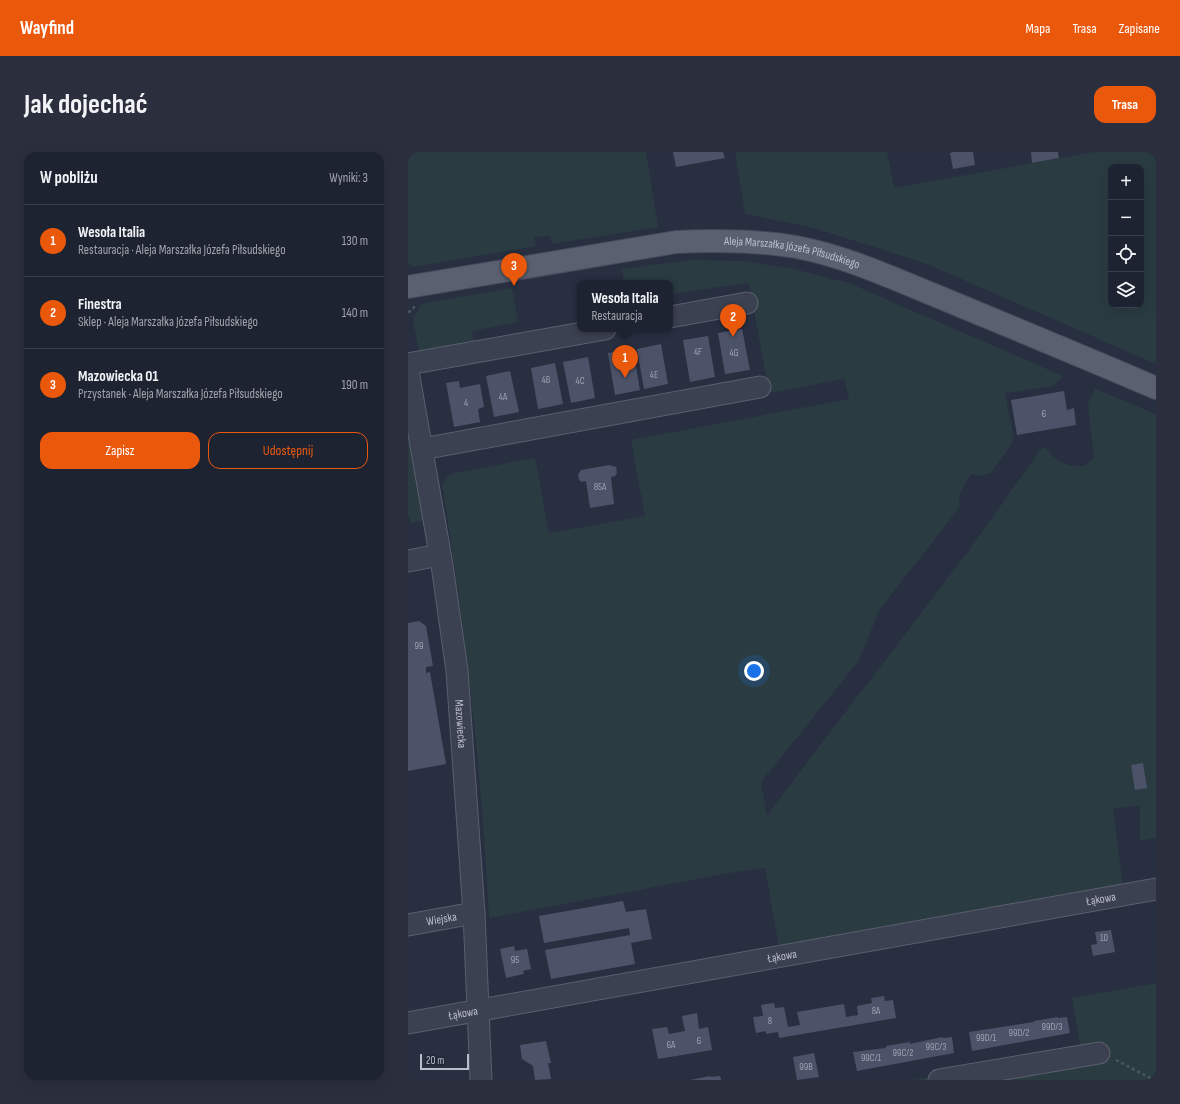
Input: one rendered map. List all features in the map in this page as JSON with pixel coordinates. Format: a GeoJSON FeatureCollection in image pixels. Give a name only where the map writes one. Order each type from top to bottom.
{"type":"FeatureCollection","features":[{"type":"Feature","properties":{"kind":"main road","name":"Aleja Marszałka Józefa Piłsudskiego"},"geometry":{"type":"LineString","coordinates":[[408,287],[676,242],[721,239],[798,247],[838,258],[880,273],[1156,388]]}},
{"type":"Feature","properties":{"kind":"street"},"geometry":{"type":"LineString","coordinates":[[673,316],[746,304]]}},
{"type":"Feature","properties":{"kind":"street"},"geometry":{"type":"LineString","coordinates":[[408,364],[588,332]]}},
{"type":"Feature","properties":{"kind":"street","name":"Mazowiecka"},"geometry":{"type":"LineString","coordinates":[[408,371],[440,555],[457,671],[474,913],[481,1080]]}},
{"type":"Feature","properties":{"kind":"street"},"geometry":{"type":"LineString","coordinates":[[422,449],[760,387]]}},
{"type":"Feature","properties":{"kind":"street"},"geometry":{"type":"LineString","coordinates":[[408,561],[440,555]]}},
{"type":"Feature","properties":{"kind":"street","name":"Łąkowa"},"geometry":{"type":"LineString","coordinates":[[408,1023],[478,1012],[1156,889]]}},
{"type":"Feature","properties":{"kind":"street","name":"Wiejska"},"geometry":{"type":"LineString","coordinates":[[408,925],[474,913]]}},
{"type":"Feature","properties":{"kind":"street"},"geometry":{"type":"LineString","coordinates":[[939,1080],[1099,1053]]}},
{"type":"Feature","properties":{"kind":"path"},"geometry":{"type":"LineString","coordinates":[[1099,1053],[1154,1080]]}},
{"type":"Feature","properties":{"kind":"shaded area"},"geometry":{"type":"Polygon","coordinates":[[[408,152],[646,152],[658,227],[552,244],[550,235],[534,238],[536,246],[413,267],[408,262],[408,152]]]}},
{"type":"Feature","properties":{"kind":"shaded area"},"geometry":{"type":"Polygon","coordinates":[[[735,152],[887,152],[894,188],[1094,152],[1156,152],[1156,364],[927,264],[814,228],[745,214],[735,152]]]}},
{"type":"Feature","properties":{"kind":"shaded area"},"geometry":{"type":"Polygon","coordinates":[[[691,260],[744,261],[794,269],[849,283],[1063,376],[1054,386],[1005,393],[1014,440],[991,473],[981,476],[971,474],[959,495],[960,507],[880,609],[858,662],[761,782],[767,815],[967,553],[1043,446],[1065,464],[1084,466],[1094,458],[1088,404],[1095,389],[1156,414],[1156,838],[1140,841],[1140,805],[1113,809],[1124,893],[780,953],[765,868],[729,873],[489,918],[482,809],[472,701],[442,484],[450,474],[535,458],[549,533],[645,516],[631,440],[849,399],[844,379],[769,393],[749,283],[673,294],[673,280],[624,280],[622,269],[691,260]]]}},
{"type":"Feature","properties":{"kind":"shaded area"},"geometry":{"type":"Polygon","coordinates":[[[512,288],[518,322],[472,331],[474,342],[419,352],[413,320],[421,304],[512,288]]]}},
{"type":"Feature","properties":{"kind":"shaded area"},"geometry":{"type":"Polygon","coordinates":[[[408,416],[424,520],[411,523],[410,517],[408,517],[408,416]]]}},
{"type":"Feature","properties":{"kind":"shaded area"},"geometry":{"type":"Polygon","coordinates":[[[1156,983],[1156,1080],[912,1080],[1081,1051],[1072,998],[1156,983]]]}},
{"type":"Feature","properties":{"kind":"building"},"geometry":{"type":"Polygon","coordinates":[[[673,152],[723,152],[725,158],[676,167],[673,152]]]}},
{"type":"Feature","properties":{"kind":"building"},"geometry":{"type":"Polygon","coordinates":[[[973,152],[975,165],[953,169],[950,153],[973,152]]]}},
{"type":"Feature","properties":{"kind":"building"},"geometry":{"type":"Polygon","coordinates":[[[1031,152],[1058,152],[1059,158],[1032,163],[1031,152]]]}},
{"type":"Feature","properties":{"kind":"building"},"geometry":{"type":"Polygon","coordinates":[[[742,329],[750,370],[725,374],[718,333],[742,329]]]}},
{"type":"Feature","properties":{"kind":"building"},"geometry":{"type":"Polygon","coordinates":[[[708,336],[715,377],[690,382],[683,340],[708,336]]]}},
{"type":"Feature","properties":{"kind":"building"},"geometry":{"type":"Polygon","coordinates":[[[661,344],[668,384],[644,389],[637,349],[661,344]]]}},
{"type":"Feature","properties":{"kind":"building"},"geometry":{"type":"Polygon","coordinates":[[[633,349],[640,390],[615,395],[608,353],[633,349]]]}},
{"type":"Feature","properties":{"kind":"building"},"geometry":{"type":"Polygon","coordinates":[[[588,357],[595,398],[571,403],[563,362],[588,357]]]}},
{"type":"Feature","properties":{"kind":"building"},"geometry":{"type":"Polygon","coordinates":[[[555,363],[563,404],[538,409],[531,368],[555,363]]]}},
{"type":"Feature","properties":{"kind":"building"},"geometry":{"type":"Polygon","coordinates":[[[510,371],[519,412],[494,417],[486,376],[510,371]]]}},
{"type":"Feature","properties":{"kind":"building"},"geometry":{"type":"Polygon","coordinates":[[[459,381],[460,388],[480,384],[484,407],[478,409],[480,422],[454,427],[446,383],[459,381]]]}},
{"type":"Feature","properties":{"kind":"building"},"geometry":{"type":"Polygon","coordinates":[[[1064,391],[1067,410],[1074,408],[1076,425],[1017,435],[1011,400],[1064,391]]]}},
{"type":"Feature","properties":{"kind":"building"},"geometry":{"type":"Polygon","coordinates":[[[609,465],[616,467],[617,473],[615,476],[611,477],[614,504],[590,508],[586,481],[582,482],[579,480],[578,475],[581,470],[609,465]]]}},
{"type":"Feature","properties":{"kind":"building"},"geometry":{"type":"Polygon","coordinates":[[[419,621],[426,626],[433,666],[426,667],[426,673],[430,672],[446,764],[408,771],[408,623],[419,621]]]}},
{"type":"Feature","properties":{"kind":"building"},"geometry":{"type":"Polygon","coordinates":[[[1143,763],[1147,788],[1135,790],[1131,765],[1143,763]]]}},
{"type":"Feature","properties":{"kind":"building"},"geometry":{"type":"Polygon","coordinates":[[[623,901],[626,912],[646,909],[652,939],[631,943],[635,964],[551,979],[545,950],[630,935],[629,928],[544,943],[539,916],[623,901]]]}},
{"type":"Feature","properties":{"kind":"building"},"geometry":{"type":"Polygon","coordinates":[[[1111,930],[1115,952],[1093,956],[1091,945],[1097,944],[1095,932],[1111,930]]]}},
{"type":"Feature","properties":{"kind":"building"},"geometry":{"type":"Polygon","coordinates":[[[514,946],[515,951],[527,949],[531,969],[523,971],[524,974],[506,978],[500,949],[514,946]]]}},
{"type":"Feature","properties":{"kind":"building"},"geometry":{"type":"Polygon","coordinates":[[[884,996],[885,1001],[893,1000],[896,1018],[779,1038],[778,1032],[766,1034],[766,1031],[756,1033],[753,1017],[763,1016],[761,1005],[774,1003],[775,1008],[784,1007],[788,1027],[800,1025],[797,1012],[844,1004],[846,1017],[858,1015],[857,1006],[872,1003],[871,998],[884,996]]]}},
{"type":"Feature","properties":{"kind":"building"},"geometry":{"type":"Polygon","coordinates":[[[697,1013],[699,1029],[708,1027],[712,1050],[658,1059],[652,1029],[667,1027],[669,1034],[685,1031],[682,1016],[697,1013]]]}},
{"type":"Feature","properties":{"kind":"building"},"geometry":{"type":"Polygon","coordinates":[[[1058,1017],[1067,1017],[1070,1033],[972,1051],[969,1032],[1058,1017]]]}},
{"type":"Feature","properties":{"kind":"building"},"geometry":{"type":"Polygon","coordinates":[[[942,1037],[952,1037],[954,1053],[857,1071],[853,1052],[886,1048],[886,1046],[910,1042],[910,1044],[942,1037]]]}},
{"type":"Feature","properties":{"kind":"building"},"geometry":{"type":"Polygon","coordinates":[[[546,1041],[551,1063],[548,1063],[551,1079],[535,1080],[533,1066],[522,1059],[520,1045],[546,1041]]]}},
{"type":"Feature","properties":{"kind":"building"},"geometry":{"type":"Polygon","coordinates":[[[814,1053],[819,1077],[797,1080],[793,1057],[814,1053]]]}},
{"type":"Feature","properties":{"kind":"building"},"geometry":{"type":"Polygon","coordinates":[[[710,1076],[720,1076],[721,1080],[690,1080],[710,1076]]]}},
{"type":"Feature","properties":{"kind":"place","name":"Mazowiecka 01"},"geometry":{"type":"Point","coordinates":[514,286]}},
{"type":"Feature","properties":{"kind":"place","name":"Finestra"},"geometry":{"type":"Point","coordinates":[733,337]}},
{"type":"Feature","properties":{"kind":"place","name":"Wesoła Italia"},"geometry":{"type":"Point","coordinates":[625,378]}}]}
